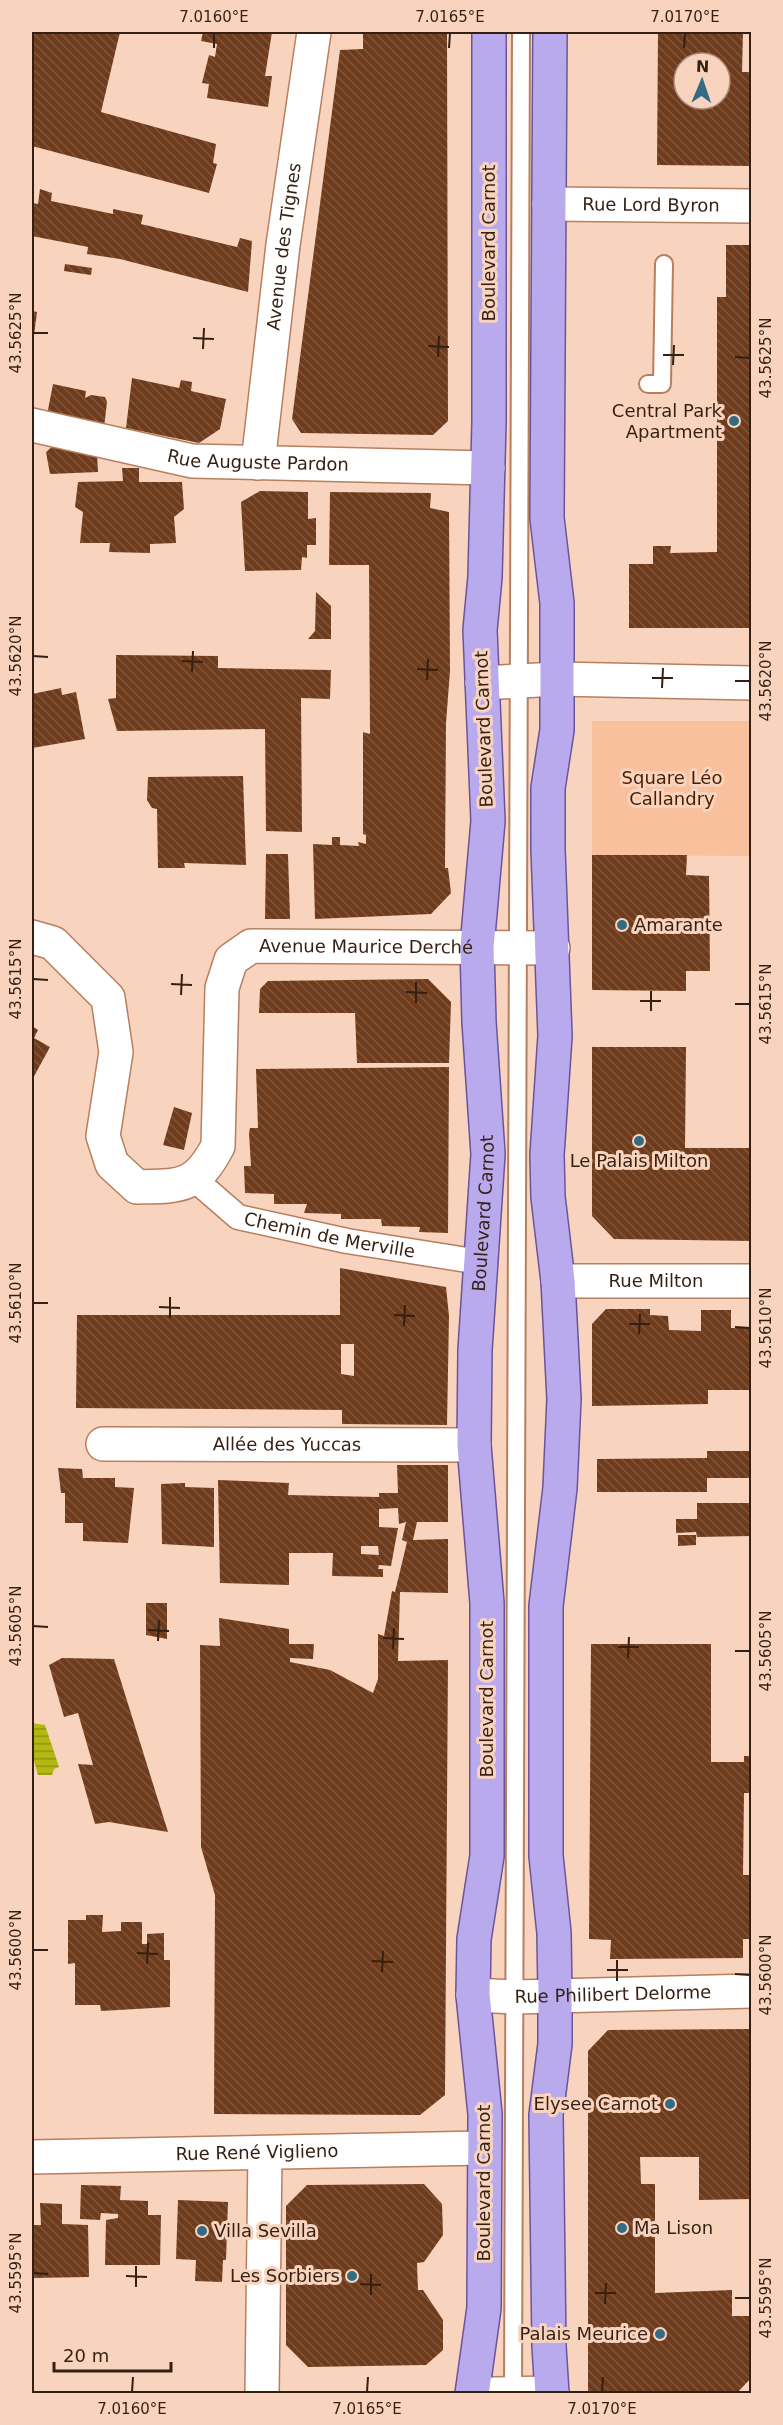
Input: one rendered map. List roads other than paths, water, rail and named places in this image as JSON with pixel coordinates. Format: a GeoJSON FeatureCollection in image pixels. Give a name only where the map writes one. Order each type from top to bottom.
{"type":"FeatureCollection","features":[{"type":"Feature","properties":{"kind":"main road","name":"Boulevard Carnot"},"geometry":{"type":"LineString","coordinates":[[472,2394],[484,2308],[485,2114],[473,1995],[474,1939],[487,1856],[487,1603],[474,1445],[475,1350],[488,1154],[479,1022],[477,947],[488,821],[480,630],[485,577],[488,468],[489,32]]}},
{"type":"Feature","properties":{"kind":"main road"},"geometry":{"type":"LineString","coordinates":[[550,32],[547,518],[557,603],[557,730],[548,789],[548,860],[555,1036],[547,1155],[548,1197],[558,1281],[563,1358],[563,1442],[555,1543],[546,1606],[546,1856],[554,1933],[555,1994],[555,2044],[546,2115],[549,2346],[552,2393]]}},
{"type":"Feature","properties":{"kind":"street","name":"Avenue des Tignes"},"geometry":{"type":"LineString","coordinates":[[258,463],[283,245],[314,32]]}},
{"type":"Feature","properties":{"kind":"street","name":"Rue Lord Byron"},"geometry":{"type":"LineString","coordinates":[[549,204],[752,206]]}},
{"type":"Feature","properties":{"kind":"street","name":"Rue Auguste Pardon"},"geometry":{"type":"LineString","coordinates":[[32,425],[192,461],[488,468]]}},
{"type":"Feature","properties":{"kind":"street"},"geometry":{"type":"LineString","coordinates":[[482,683],[557,679],[752,683]]}},
{"type":"Feature","properties":{"kind":"street"},"geometry":{"type":"LineString","coordinates":[[32,937],[53,943],[108,998],[116,1052],[103,1136],[112,1164],[137,1187],[179,1186],[193,1178]]}},
{"type":"Feature","properties":{"kind":"street","name":"Avenue Maurice Derché"},"geometry":{"type":"LineString","coordinates":[[193,1178],[206,1169],[218,1146],[222,988],[231,960],[251,946],[553,948]]}},
{"type":"Feature","properties":{"kind":"street","name":"Chemin de Merville"},"geometry":{"type":"LineString","coordinates":[[193,1178],[238,1217],[347,1241],[480,1262]]}},
{"type":"Feature","properties":{"kind":"street","name":"Rue Milton"},"geometry":{"type":"LineString","coordinates":[[558,1281],[752,1281]]}},
{"type":"Feature","properties":{"kind":"street","name":"Allée des Yuccas"},"geometry":{"type":"LineString","coordinates":[[103,1444],[474,1445]]}},
{"type":"Feature","properties":{"kind":"street","name":"Rue Philibert Delorme"},"geometry":{"type":"LineString","coordinates":[[473,1995],[515,1997],[555,1994],[752,1991]]}},
{"type":"Feature","properties":{"kind":"street","name":"Rue René Viglieno"},"geometry":{"type":"LineString","coordinates":[[32,2157],[484,2148]]}},
{"type":"Feature","properties":{"kind":"street"},"geometry":{"type":"LineString","coordinates":[[262,2394],[265,2153]]}},
{"type":"Feature","properties":{"kind":"street"},"geometry":{"type":"LineString","coordinates":[[507,2393],[552,2393]]}},
{"type":"Feature","properties":{"kind":"lane"},"geometry":{"type":"LineString","coordinates":[[507,2393],[515,1997],[521,32]]}},
{"type":"Feature","properties":{"kind":"lane"},"geometry":{"type":"LineString","coordinates":[[648,384],[662,384],[664,264]]}},
{"type":"Feature","properties":{"kind":"place","name":"Central Park Apartment"},"geometry":{"type":"Point","coordinates":[734,421]}},
{"type":"Feature","properties":{"kind":"place","name":"Amarante"},"geometry":{"type":"Point","coordinates":[622,925]}},
{"type":"Feature","properties":{"kind":"place","name":"Le Palais Milton"},"geometry":{"type":"Point","coordinates":[639,1141]}},
{"type":"Feature","properties":{"kind":"place","name":"Elysee Carnot"},"geometry":{"type":"Point","coordinates":[670,2104]}},
{"type":"Feature","properties":{"kind":"place","name":"Ma Lison"},"geometry":{"type":"Point","coordinates":[622,2228]}},
{"type":"Feature","properties":{"kind":"place","name":"Villa Sevilla"},"geometry":{"type":"Point","coordinates":[202,2231]}},
{"type":"Feature","properties":{"kind":"place","name":"Les Sorbiers"},"geometry":{"type":"Point","coordinates":[352,2276]}},
{"type":"Feature","properties":{"kind":"place","name":"Palais Meurice"},"geometry":{"type":"Point","coordinates":[660,2334]}},
{"type":"Feature","properties":{"kind":"park label","name":"Square Léo Callandry"},"geometry":{"type":"Point","coordinates":[672,788]}}]}
